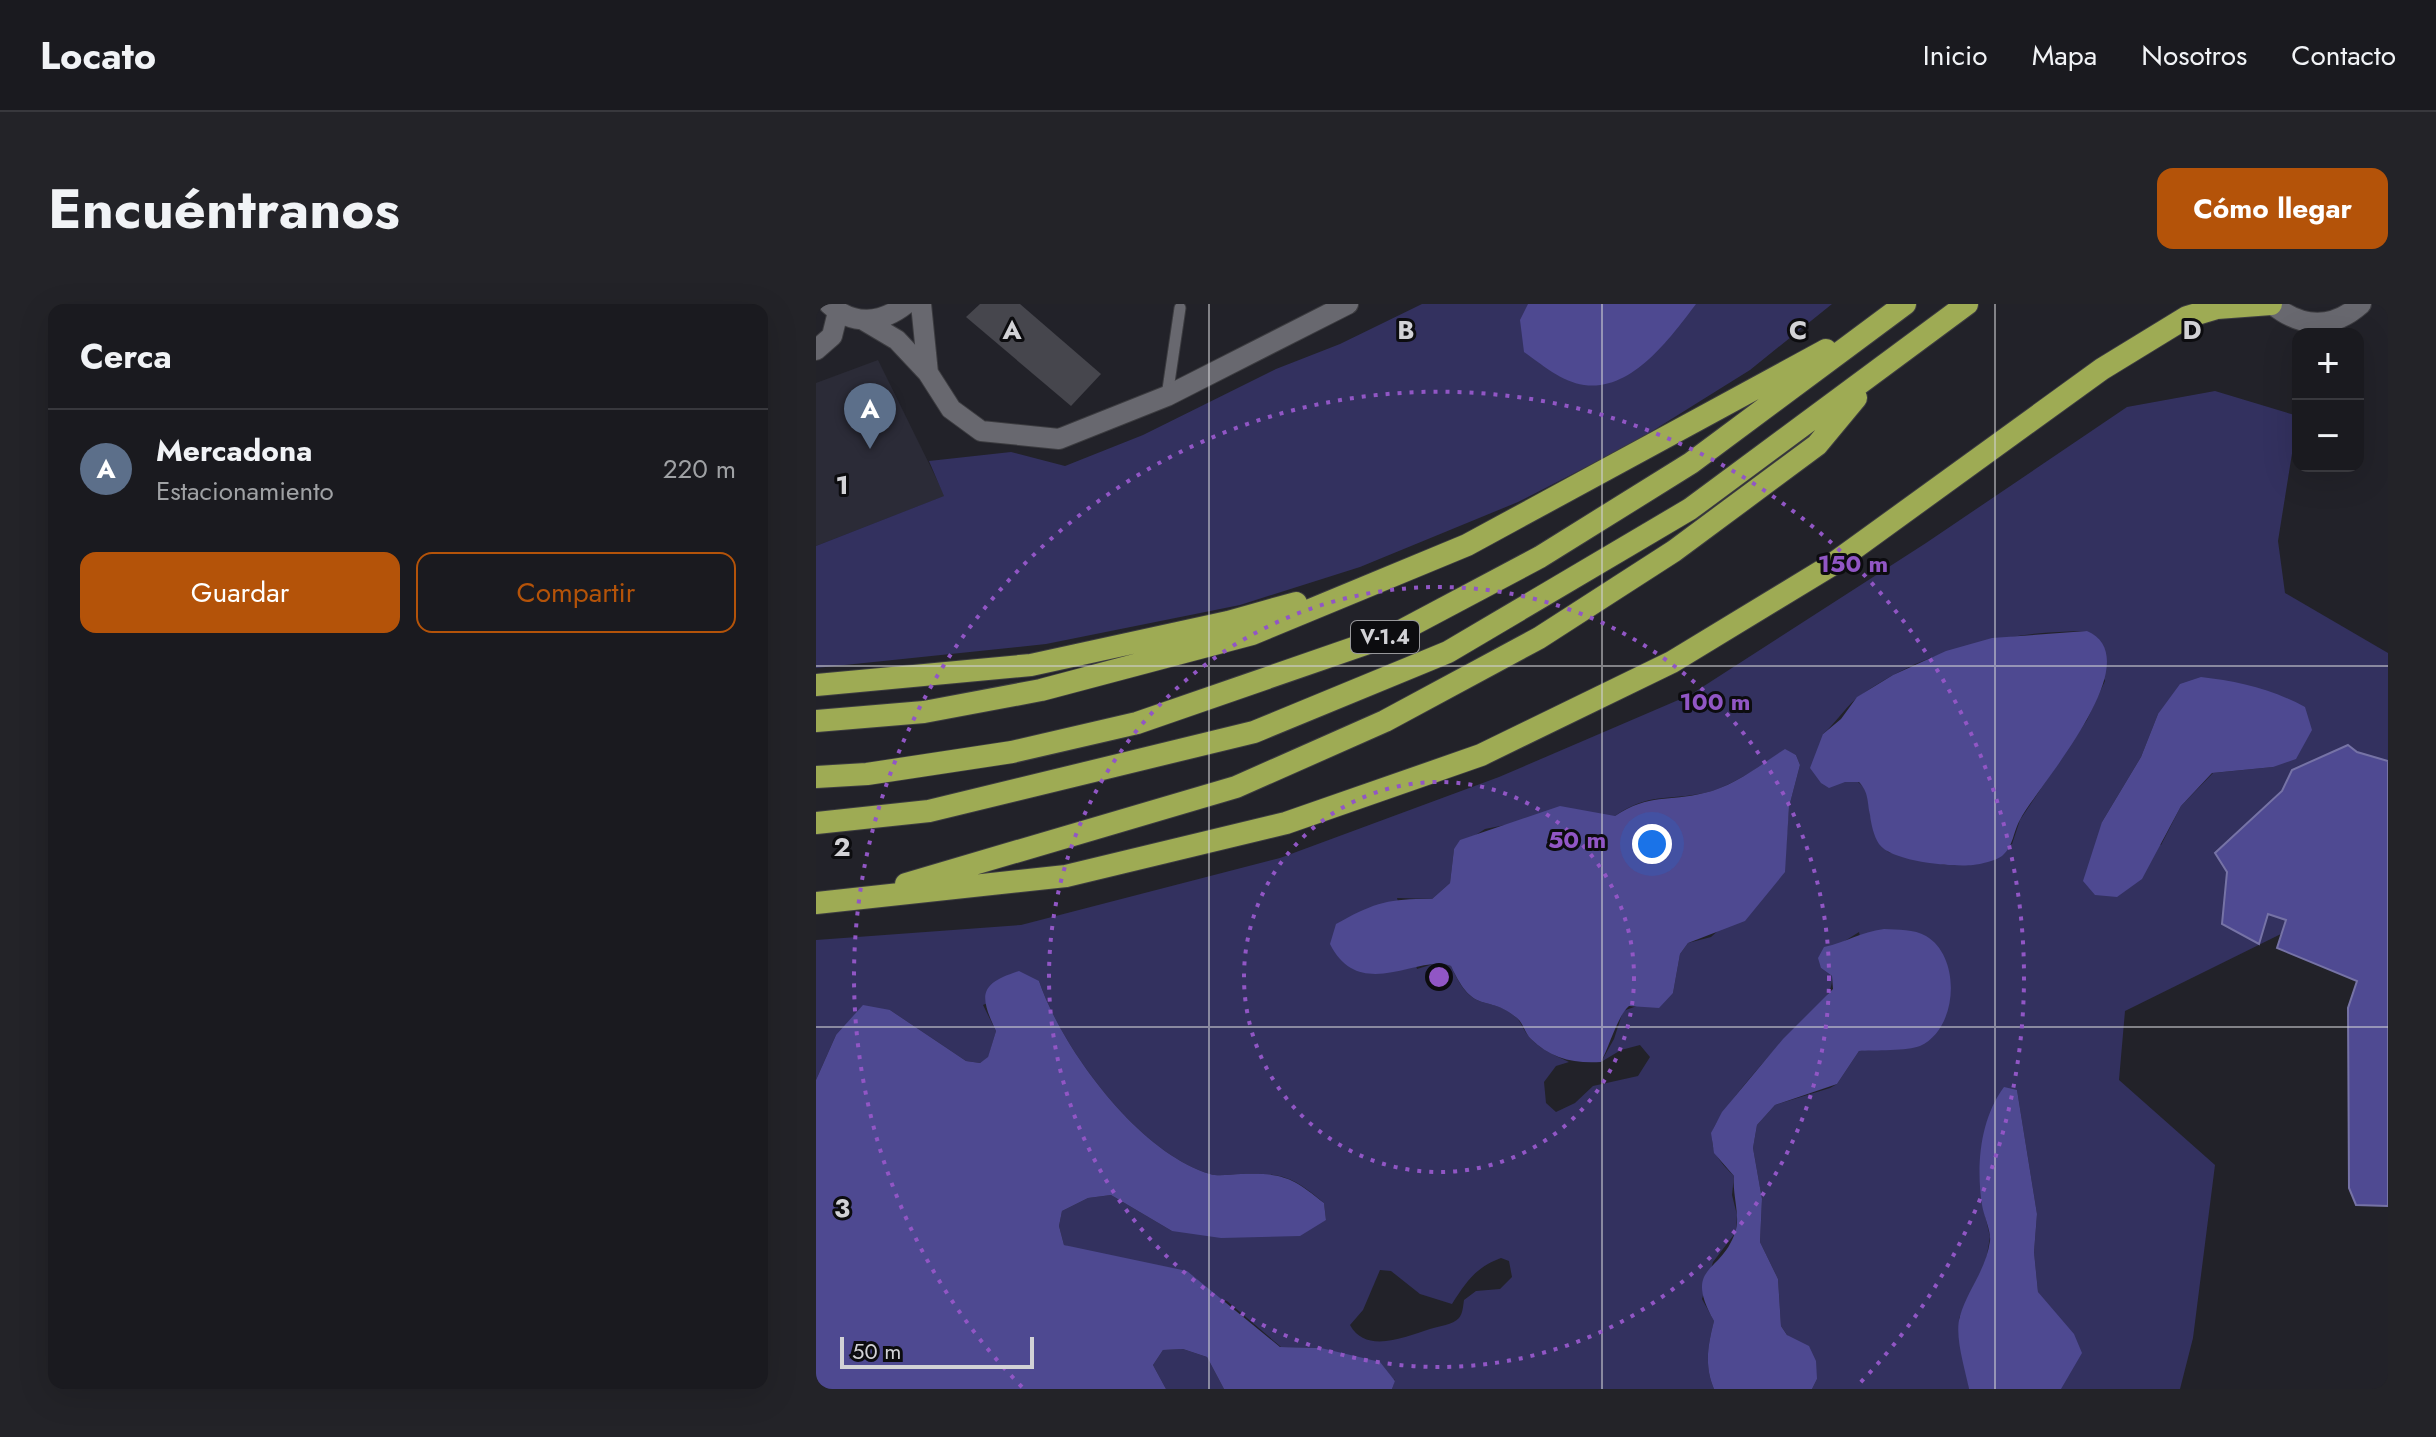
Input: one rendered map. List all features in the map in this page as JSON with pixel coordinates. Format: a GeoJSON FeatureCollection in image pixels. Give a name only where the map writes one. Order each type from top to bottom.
{"type":"FeatureCollection","features":[{"type":"Feature","properties":{"kind":"highway","name":"V-1.4"},"geometry":{"type":"LineString","coordinates":[[816,777],[867,774],[1012,752],[1137,723],[1397,633],[1540,557],[1691,463],[1905,304]]}},
{"type":"Feature","properties":{"kind":"highway","name":"V-1.4"},"geometry":{"type":"LineString","coordinates":[[816,823],[929,811],[1254,732],[1448,652],[1690,509],[1967,304]]}},
{"type":"Feature","properties":{"kind":"highway"},"geometry":{"type":"LineString","coordinates":[[816,903],[1066,876],[1286,823],[1481,755],[1672,662],[1830,566],[2102,369],[2187,317],[2217,308],[2271,304]]}},
{"type":"Feature","properties":{"kind":"highway"},"geometry":{"type":"LineString","coordinates":[[816,721],[924,712],[1041,690],[1182,655],[1302,615],[1370,582],[1467,545],[1601,475],[1780,373],[1881,323]]}},
{"type":"Feature","properties":{"kind":"highway"},"geometry":{"type":"LineString","coordinates":[[849,901],[1236,787],[1385,721],[1539,638],[1674,551],[1817,445],[1877,373]]}},
{"type":"Feature","properties":{"kind":"highway"},"geometry":{"type":"LineString","coordinates":[[816,685],[1031,665],[1228,622],[1370,582]]}},
{"type":"Feature","properties":{"kind":"street"},"geometry":{"type":"LineString","coordinates":[[865,321],[894,314],[906,304]]}},
{"type":"Feature","properties":{"kind":"street"},"geometry":{"type":"LineString","coordinates":[[921,304],[928,373]]}},
{"type":"Feature","properties":{"kind":"street"},"geometry":{"type":"LineString","coordinates":[[816,350],[832,336],[834,308],[865,321],[897,340],[928,373],[951,409],[981,431],[1059,439],[1167,396],[1348,304]]}},
{"type":"Feature","properties":{"kind":"street"},"geometry":{"type":"LineString","coordinates":[[2271,304],[2287,316],[2316,324],[2345,317],[2361,304]]}},
{"type":"Feature","properties":{"kind":"lane"},"geometry":{"type":"LineString","coordinates":[[1167,396],[1180,308]]}},
{"type":"Feature","properties":{"kind":"shaded area"},"geometry":{"type":"Polygon","coordinates":[[[1422,304],[1832,304],[1750,370],[1633,443],[1518,502],[1360,567],[1240,605],[1046,644],[816,668],[816,546],[944,496],[929,461],[1011,452],[1065,466],[1143,435],[1276,369],[1340,344],[1422,304]]]}},
{"type":"Feature","properties":{"kind":"shaded area"},"geometry":{"type":"Polygon","coordinates":[[[1528,304],[1696,304],[1675,332],[1634,371],[1602,385],[1584,385],[1560,376],[1524,352],[1520,320],[1528,304]]]}},
{"type":"Feature","properties":{"kind":"shaded area"},"geometry":{"type":"Polygon","coordinates":[[[878,360],[945,496],[816,546],[816,383],[878,360]]]}},
{"type":"Feature","properties":{"kind":"shaded area"},"geometry":{"type":"Polygon","coordinates":[[[2215,391],[2292,414],[2292,454],[2278,541],[2285,593],[2388,653],[2388,881],[2125,1011],[2119,1080],[2215,1165],[2193,1338],[2180,1389],[2061,1389],[2038,1292],[2034,1252],[2037,1214],[2017,1090],[1982,1202],[1990,1237],[1985,1266],[1959,1318],[1969,1389],[1812,1389],[1817,1379],[1781,1326],[1778,1279],[1760,1242],[1762,1199],[1753,1148],[1757,1125],[1775,1105],[1830,1088],[1837,1084],[1859,1051],[1884,1049],[1859,932],[1840,944],[1821,968],[1832,976],[1824,1001],[1752,1076],[1724,1112],[1712,1135],[1715,1153],[1734,1176],[1732,1195],[1737,1215],[1736,1232],[1713,1262],[1702,1299],[1714,1321],[1708,1355],[1714,1389],[1392,1389],[1395,1380],[1321,1348],[1281,1347],[1227,1301],[1064,1245],[1059,1226],[1062,1211],[1088,1198],[1111,1195],[1172,1231],[1326,1220],[1324,1203],[1286,1178],[1267,1174],[1210,1174],[1183,1162],[1157,1145],[1106,1095],[1084,1066],[1065,1037],[1039,981],[983,1005],[996,1031],[988,1058],[980,1063],[966,1061],[890,1010],[836,1035],[816,1080],[816,940],[1021,925],[1280,858],[1499,777],[1690,695],[1926,543],[2127,407],[2215,391]],[[2087,631],[1998,639],[1941,654],[1887,679],[1856,699],[1823,734],[1845,782],[1858,782],[1867,790],[1870,815],[1888,852],[1945,865],[2012,844],[2020,820],[2087,720],[2105,681],[2087,631]],[[2158,714],[2141,757],[2102,822],[2161,845],[2181,806],[2213,773],[2273,767],[2158,714]],[[1785,750],[1736,781],[1715,790],[1649,800],[1615,816],[1485,829],[1454,849],[1450,883],[1432,899],[1397,898],[1417,969],[1440,962],[1451,966],[1459,982],[1474,998],[1506,1010],[1517,1018],[1536,1043],[1569,1062],[1556,1066],[1544,1082],[1546,1103],[1556,1112],[1575,1103],[1593,1086],[1638,1076],[1650,1057],[1640,1045],[1621,1050],[1601,1062],[1614,1039],[1623,1011],[1673,993],[1680,954],[1688,943],[1711,937],[1784,872],[1789,807],[1800,765],[1796,755],[1785,750]],[[1501,1258],[1472,1276],[1452,1304],[1420,1294],[1391,1271],[1380,1270],[1363,1310],[1350,1325],[1366,1339],[1387,1341],[1453,1322],[1460,1316],[1464,1300],[1476,1291],[1500,1289],[1512,1277],[1509,1261],[1501,1258]]]}},
{"type":"Feature","properties":{"kind":"shaded area"},"geometry":{"type":"Polygon","coordinates":[[[2087,631],[2104,646],[2107,667],[2099,694],[2067,752],[2021,818],[2009,848],[1999,858],[1963,865],[1923,862],[1896,855],[1877,841],[1866,794],[1859,782],[1845,782],[1829,788],[1810,768],[1823,734],[1841,719],[1857,697],[1893,675],[1946,651],[1992,638],[2087,631]]]}},
{"type":"Feature","properties":{"kind":"shaded area"},"geometry":{"type":"Polygon","coordinates":[[[2201,677],[2254,687],[2293,701],[2305,707],[2312,730],[2296,759],[2273,767],[2212,773],[2181,806],[2142,879],[2117,897],[2095,895],[2083,881],[2102,822],[2141,757],[2158,714],[2180,684],[2201,677]]]}},
{"type":"Feature","properties":{"kind":"shaded area"},"geometry":{"type":"Polygon","coordinates":[[[2348,745],[2357,752],[2388,761],[2388,1206],[2356,1205],[2349,1188],[2348,1008],[2357,981],[2277,948],[2286,920],[2268,914],[2259,944],[2222,924],[2227,872],[2215,853],[2282,791],[2292,770],[2348,745]]]}},
{"type":"Feature","properties":{"kind":"shaded area"},"geometry":{"type":"Polygon","coordinates":[[[1785,749],[1796,755],[1800,765],[1789,807],[1785,872],[1745,921],[1688,943],[1680,954],[1673,993],[1659,1008],[1629,1006],[1617,1024],[1601,1062],[1572,1061],[1546,1051],[1531,1039],[1517,1018],[1497,1006],[1481,1002],[1467,992],[1451,966],[1438,964],[1373,974],[1357,971],[1343,962],[1330,944],[1336,924],[1361,911],[1392,901],[1432,899],[1450,883],[1454,849],[1460,840],[1560,806],[1615,816],[1649,801],[1715,790],[1746,775],[1785,749]]]}},
{"type":"Feature","properties":{"kind":"shaded area"},"geometry":{"type":"Polygon","coordinates":[[[1884,929],[1916,932],[1938,946],[1946,960],[1951,992],[1942,1025],[1933,1037],[1915,1048],[1859,1051],[1837,1084],[1775,1105],[1757,1125],[1753,1148],[1762,1199],[1760,1242],[1778,1279],[1781,1326],[1787,1335],[1809,1346],[1816,1361],[1817,1379],[1812,1389],[1714,1389],[1708,1355],[1714,1321],[1705,1303],[1703,1280],[1729,1247],[1737,1220],[1734,1176],[1714,1153],[1711,1133],[1722,1112],[1783,1039],[1833,989],[1832,976],[1821,968],[1818,958],[1824,947],[1884,929]]]}},
{"type":"Feature","properties":{"kind":"shaded area"},"geometry":{"type":"Polygon","coordinates":[[[1019,971],[1039,981],[1065,1037],[1084,1066],[1106,1095],[1157,1145],[1183,1162],[1210,1174],[1267,1174],[1286,1178],[1324,1203],[1326,1220],[1300,1236],[1221,1238],[1172,1231],[1111,1195],[1088,1198],[1062,1211],[1059,1226],[1064,1245],[1187,1271],[1280,1347],[1321,1348],[1380,1362],[1395,1381],[1392,1389],[1224,1389],[1207,1357],[1183,1349],[1163,1350],[1153,1365],[1166,1389],[816,1389],[816,1080],[836,1035],[863,1005],[890,1010],[966,1061],[980,1063],[988,1057],[996,1031],[987,1008],[986,992],[996,981],[1019,971]]]}},
{"type":"Feature","properties":{"kind":"shaded area"},"geometry":{"type":"Polygon","coordinates":[[[2004,1087],[2017,1090],[2037,1214],[2034,1252],[2038,1292],[2074,1334],[2082,1353],[2061,1389],[1969,1389],[1961,1352],[1958,1333],[1960,1316],[1985,1261],[1990,1241],[1980,1190],[1982,1143],[1990,1113],[2004,1087]]]}},
{"type":"Feature","properties":{"kind":"shaded area"},"geometry":{"type":"Polygon","coordinates":[[[1183,1349],[1207,1357],[1224,1389],[1166,1389],[1153,1365],[1163,1350],[1183,1349]]]}},
{"type":"Feature","properties":{"kind":"building"},"geometry":{"type":"Polygon","coordinates":[[[980,304],[1020,304],[1101,374],[1071,406],[966,317],[980,304]]]}},
{"type":"Feature","properties":{"kind":"place","name":"Mercadona"},"geometry":{"type":"Point","coordinates":[870,449]}}]}
